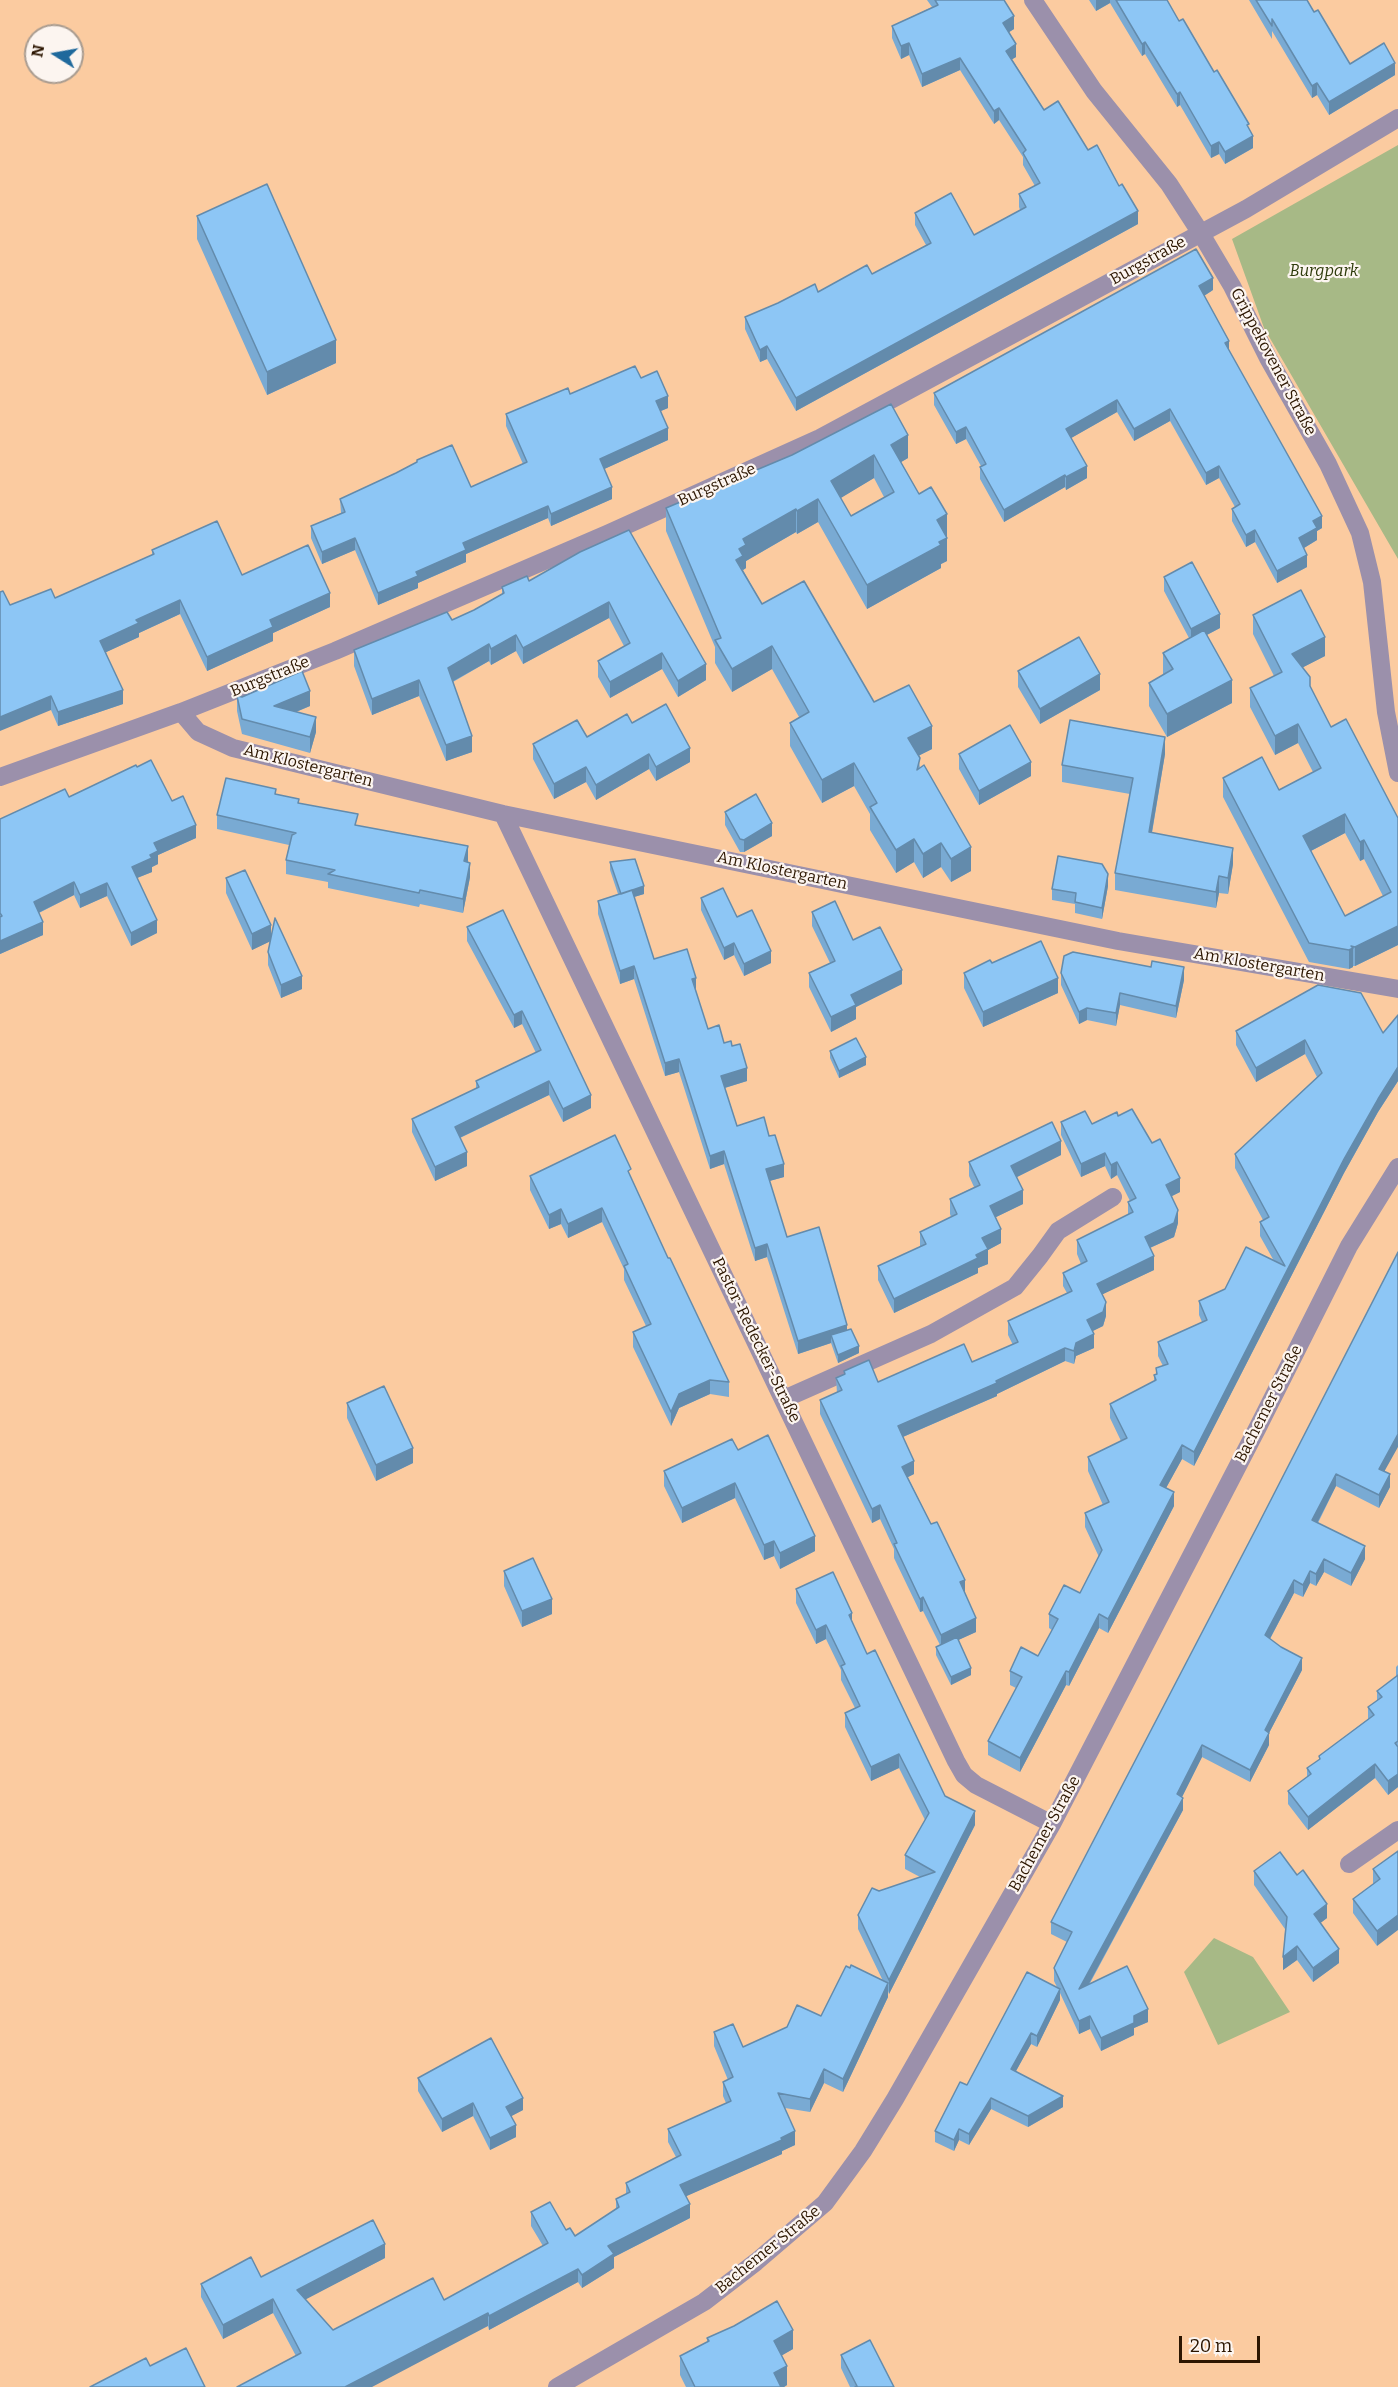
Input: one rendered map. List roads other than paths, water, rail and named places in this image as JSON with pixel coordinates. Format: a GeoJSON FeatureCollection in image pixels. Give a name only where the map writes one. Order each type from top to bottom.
{"type":"FeatureCollection","features":[{"type":"Feature","properties":{"kind":"street","name":"Grippekovener Straße"},"geometry":{"type":"LineString","coordinates":[[1033,0],[1094,91],[1169,184],[1200,232],[1232,286],[1268,358],[1328,464],[1360,533],[1372,582],[1386,712],[1398,773]]}},
{"type":"Feature","properties":{"kind":"street","name":"Burgstraße"},"geometry":{"type":"LineString","coordinates":[[0,777],[182,712],[357,642],[607,534],[811,442],[1246,209],[1398,118]]}},
{"type":"Feature","properties":{"kind":"street","name":"Am Klostergarten"},"geometry":{"type":"LineString","coordinates":[[182,712],[198,732],[233,747],[503,814],[1118,940],[1398,989]]}},
{"type":"Feature","properties":{"kind":"street","name":"Pastor-Redecker-Straße"},"geometry":{"type":"LineString","coordinates":[[503,814],[964,1775],[976,1785],[1052,1824]]}},
{"type":"Feature","properties":{"kind":"street","name":"Bachemer Straße"},"geometry":{"type":"LineString","coordinates":[[557,2387],[704,2302],[756,2262],[825,2203],[863,2151],[1052,1824],[1349,1246],[1398,1167]]}},
{"type":"Feature","properties":{"kind":"street"},"geometry":{"type":"LineString","coordinates":[[784,1400],[931,1334],[1014,1287],[1058,1231],[1113,1197]]}},
{"type":"Feature","properties":{"kind":"street"},"geometry":{"type":"LineString","coordinates":[[1349,1864],[1398,1830]]}},
{"type":"Feature","properties":{"kind":"park label","name":"Burgpark"},"geometry":{"type":"Point","coordinates":[1324,272]}}]}
